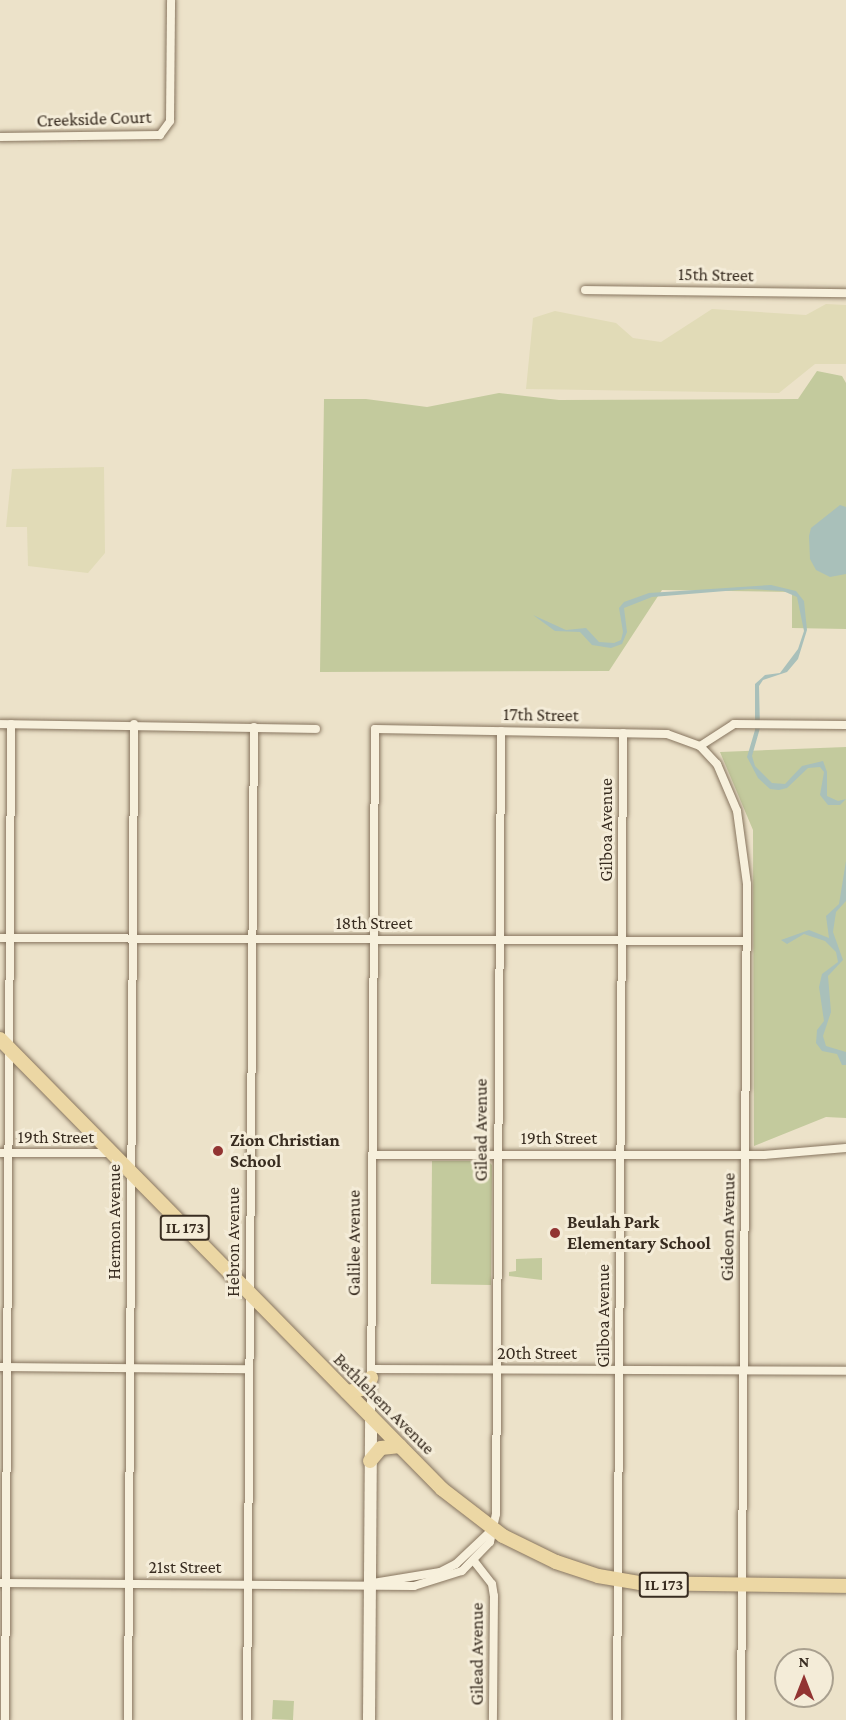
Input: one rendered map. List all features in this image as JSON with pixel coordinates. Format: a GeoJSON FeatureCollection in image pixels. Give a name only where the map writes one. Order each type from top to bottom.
{"type":"FeatureCollection","features":[{"type":"Feature","properties":{"kind":"main road","name":"Bethlehem Avenue"},"geometry":{"type":"LineString","coordinates":[[0,1039],[442,1489],[493,1529],[556,1562],[618,1579],[667,1585],[846,1586]]}},
{"type":"Feature","properties":{"kind":"main road"},"geometry":{"type":"LineString","coordinates":[[347,1392],[367,1388],[371,1374]]}},
{"type":"Feature","properties":{"kind":"main road"},"geometry":{"type":"LineString","coordinates":[[370,1461],[381,1448],[400,1446]]}},
{"type":"Feature","properties":{"kind":"street","name":"Creekside Court"},"geometry":{"type":"LineString","coordinates":[[0,137],[160,135],[170,121],[171,0]]}},
{"type":"Feature","properties":{"kind":"street","name":"15th Street"},"geometry":{"type":"LineString","coordinates":[[585,290],[846,293]]}},
{"type":"Feature","properties":{"kind":"street"},"geometry":{"type":"LineString","coordinates":[[0,724],[134,724],[316,729]]}},
{"type":"Feature","properties":{"kind":"street"},"geometry":{"type":"LineString","coordinates":[[6,1720],[3,1583],[5,1154],[12,1052],[11,724]]}},
{"type":"Feature","properties":{"kind":"street","name":"Hermon Avenue"},"geometry":{"type":"LineString","coordinates":[[128,1720],[134,724]]}},
{"type":"Feature","properties":{"kind":"street"},"geometry":{"type":"LineString","coordinates":[[700,746],[734,724],[846,725]]}},
{"type":"Feature","properties":{"kind":"street","name":"Hebron Avenue"},"geometry":{"type":"LineString","coordinates":[[248,1720],[254,727]]}},
{"type":"Feature","properties":{"kind":"street","name":"17th Street"},"geometry":{"type":"LineString","coordinates":[[376,767],[375,729],[677,735],[700,746]]}},
{"type":"Feature","properties":{"kind":"street","name":"Gilead Avenue"},"geometry":{"type":"LineString","coordinates":[[493,1529],[496,1514],[501,731]]}},
{"type":"Feature","properties":{"kind":"street","name":"Gilboa Avenue"},"geometry":{"type":"LineString","coordinates":[[617,1720],[624,733]]}},
{"type":"Feature","properties":{"kind":"street","name":"Gideon Avenue"},"geometry":{"type":"LineString","coordinates":[[700,746],[717,764],[740,823],[745,854],[747,941],[741,1720]]}},
{"type":"Feature","properties":{"kind":"street","name":"Galilee Avenue"},"geometry":{"type":"LineString","coordinates":[[369,1720],[376,767]]}},
{"type":"Feature","properties":{"kind":"street","name":"18th Street"},"geometry":{"type":"LineString","coordinates":[[0,938],[747,941]]}},
{"type":"Feature","properties":{"kind":"street","name":"19th Street"},"geometry":{"type":"LineString","coordinates":[[373,1155],[746,1155],[846,1148]]}},
{"type":"Feature","properties":{"kind":"street","name":"19th Street"},"geometry":{"type":"LineString","coordinates":[[5,1154],[112,1153]]}},
{"type":"Feature","properties":{"kind":"street"},"geometry":{"type":"LineString","coordinates":[[4,1367],[249,1369]]}},
{"type":"Feature","properties":{"kind":"street","name":"20th Street"},"geometry":{"type":"LineString","coordinates":[[371,1374],[496,1370],[846,1371]]}},
{"type":"Feature","properties":{"kind":"street"},"geometry":{"type":"LineString","coordinates":[[470,1558],[493,1529]]}},
{"type":"Feature","properties":{"kind":"street","name":"Gilead Avenue"},"geometry":{"type":"LineString","coordinates":[[470,1558],[492,1584],[494,1596],[493,1720]]}},
{"type":"Feature","properties":{"kind":"street","name":"21st Street"},"geometry":{"type":"LineString","coordinates":[[3,1583],[370,1584],[387,1587],[437,1581],[470,1558]]}},
{"type":"Feature","properties":{"kind":"shaded area"},"geometry":{"type":"Polygon","coordinates":[[[826,304],[846,305],[846,364],[815,364],[779,393],[526,389],[533,318],[555,311],[616,323],[633,338],[661,342],[712,309],[806,315],[826,304]]]}},
{"type":"Feature","properties":{"kind":"shaded area"},"geometry":{"type":"Polygon","coordinates":[[[104,467],[105,553],[88,573],[28,566],[27,527],[6,527],[12,469],[104,467]]]}},
{"type":"Feature","properties":{"kind":"green space"},"geometry":{"type":"Polygon","coordinates":[[[817,371],[842,376],[846,383],[846,629],[792,628],[792,592],[662,590],[609,671],[320,672],[324,399],[366,399],[427,407],[499,393],[559,400],[798,399],[817,371]]]}},
{"type":"Feature","properties":{"kind":"green space"},"geometry":{"type":"Polygon","coordinates":[[[846,747],[846,1118],[826,1117],[754,1146],[753,830],[720,752],[846,747]]]}},
{"type":"Feature","properties":{"kind":"green space"},"geometry":{"type":"Polygon","coordinates":[[[432,1161],[488,1161],[492,1165],[491,1285],[431,1284],[432,1161]]]}},
{"type":"Feature","properties":{"kind":"green space"},"geometry":{"type":"Polygon","coordinates":[[[542,1258],[542,1280],[509,1276],[509,1272],[516,1271],[516,1259],[542,1258]]]}},
{"type":"Feature","properties":{"kind":"green space"},"geometry":{"type":"Polygon","coordinates":[[[273,1700],[294,1701],[293,1720],[272,1719],[273,1700]]]}},
{"type":"Feature","properties":{"kind":"water"},"geometry":{"type":"Polygon","coordinates":[[[840,505],[846,507],[846,574],[830,577],[816,570],[810,559],[809,536],[811,528],[840,505]]]}},
{"type":"Feature","properties":{"kind":"water"},"geometry":{"type":"Polygon","coordinates":[[[771,585],[796,591],[804,601],[807,630],[798,659],[787,672],[763,680],[759,686],[760,728],[752,756],[755,766],[772,783],[785,784],[802,766],[823,761],[827,772],[827,796],[838,801],[846,799],[840,805],[828,805],[820,795],[824,772],[820,767],[808,768],[787,788],[770,789],[758,778],[747,757],[755,730],[755,684],[765,675],[780,673],[798,649],[804,631],[797,597],[783,591],[750,589],[652,597],[624,608],[627,632],[622,644],[611,648],[592,645],[580,632],[555,631],[533,615],[566,630],[586,628],[599,642],[614,643],[621,640],[623,632],[619,608],[624,602],[649,593],[771,585]]]}},
{"type":"Feature","properties":{"kind":"water"},"geometry":{"type":"Polygon","coordinates":[[[846,861],[846,901],[836,912],[833,932],[843,960],[828,976],[831,1012],[823,1036],[826,1046],[846,1052],[846,1065],[842,1065],[837,1054],[822,1051],[816,1043],[817,1030],[824,1021],[819,987],[822,974],[838,962],[836,952],[825,941],[804,934],[787,944],[781,940],[809,930],[829,938],[826,916],[839,904],[846,861]]]}},
{"type":"Feature","properties":{"kind":"place","name":"Zion Christian School"},"geometry":{"type":"Point","coordinates":[218,1151]}},
{"type":"Feature","properties":{"kind":"place","name":"Beulah Park Elementary School"},"geometry":{"type":"Point","coordinates":[555,1233]}}]}
